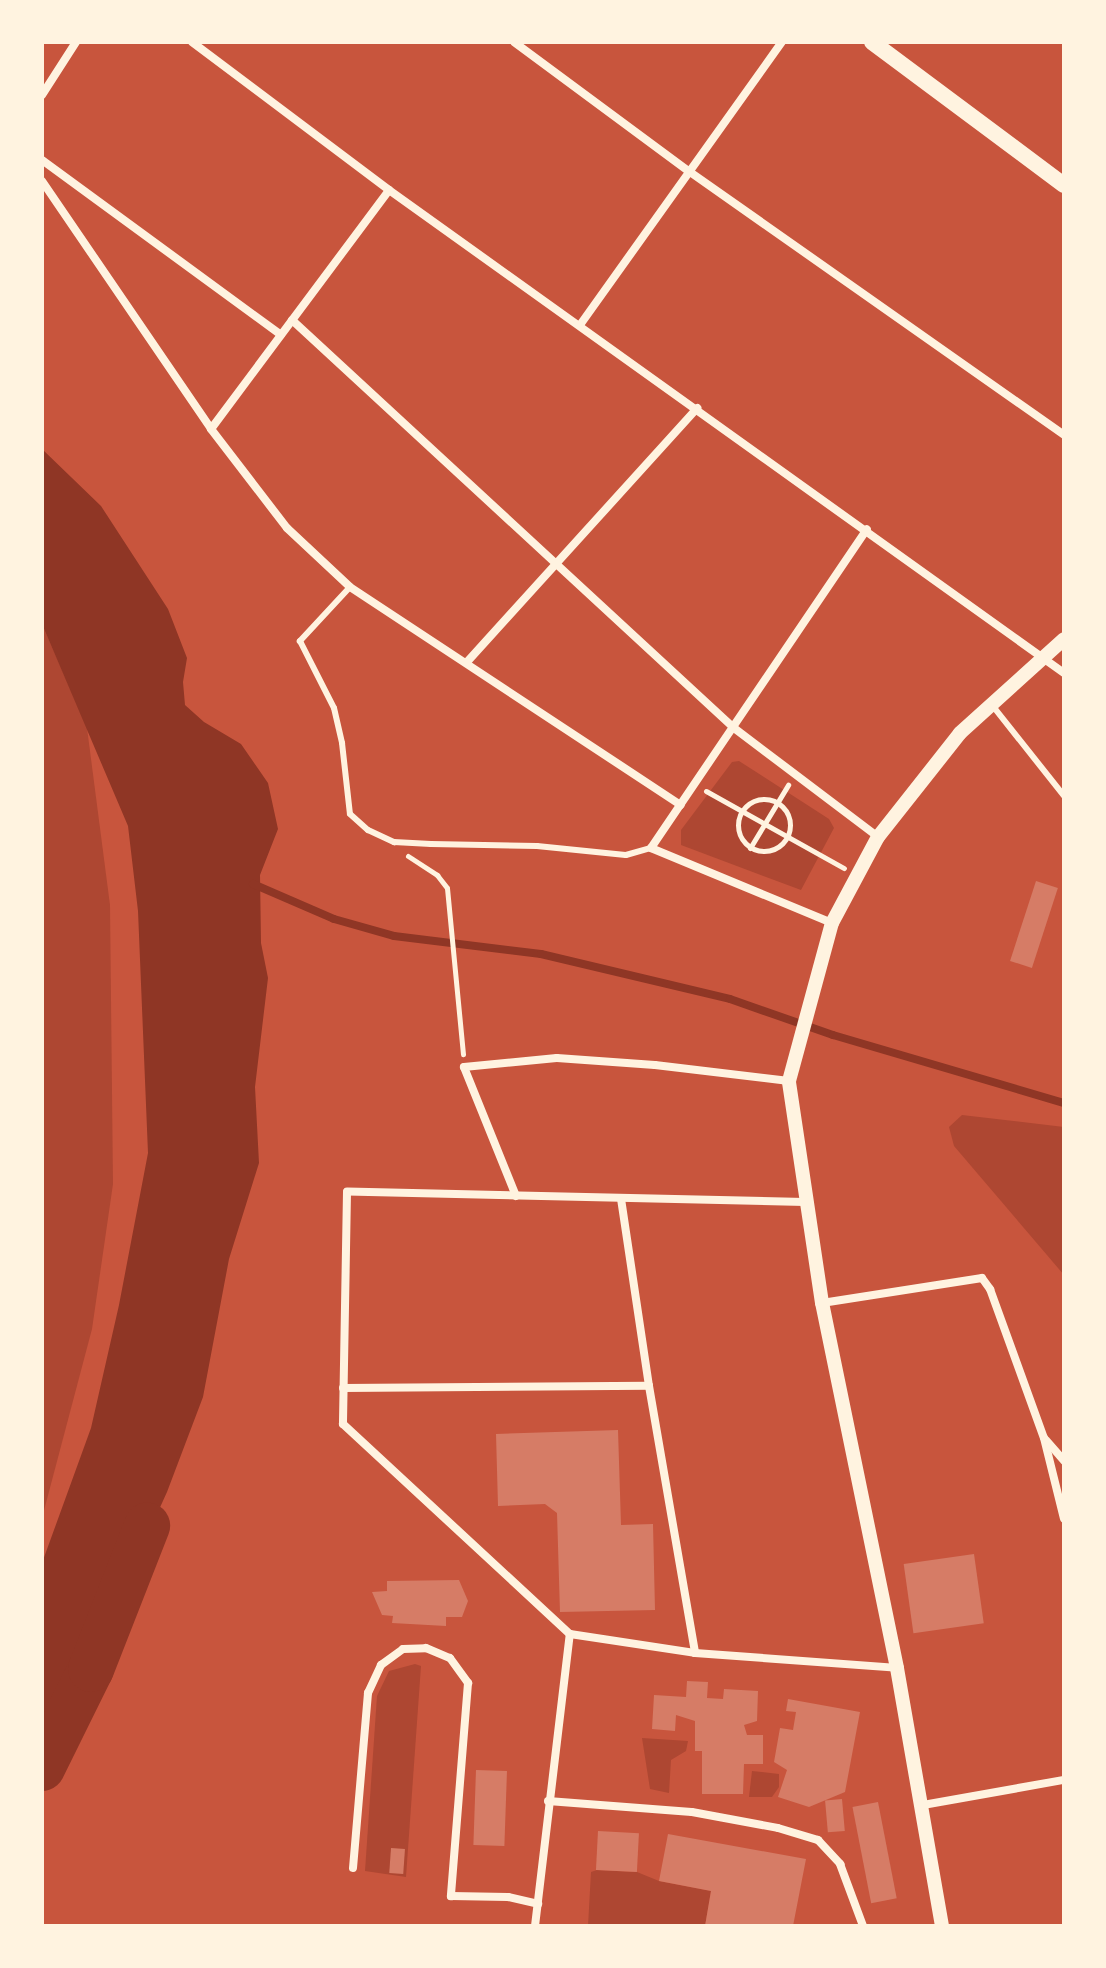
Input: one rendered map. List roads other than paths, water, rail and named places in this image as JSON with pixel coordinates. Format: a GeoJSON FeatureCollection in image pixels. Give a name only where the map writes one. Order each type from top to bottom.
{"type":"FeatureCollection","features":[{"type":"Feature","properties":{"kind":"main road"},"geometry":{"type":"LineString","coordinates":[[872,42],[1064,185]]}},
{"type":"Feature","properties":{"kind":"street"},"geometry":{"type":"LineString","coordinates":[[42,95],[76,42]]}},
{"type":"Feature","properties":{"kind":"street"},"geometry":{"type":"LineString","coordinates":[[192,42],[389,190],[867,529],[1064,673]]}},
{"type":"Feature","properties":{"kind":"street"},"geometry":{"type":"LineString","coordinates":[[514,42],[690,172],[1064,435]]}},
{"type":"Feature","properties":{"kind":"street"},"geometry":{"type":"LineString","coordinates":[[580,325],[782,42]]}},
{"type":"Feature","properties":{"kind":"street"},"geometry":{"type":"LineString","coordinates":[[42,160],[281,335]]}},
{"type":"Feature","properties":{"kind":"street"},"geometry":{"type":"LineString","coordinates":[[42,181],[211,429],[287,528],[350,587],[680,805]]}},
{"type":"Feature","properties":{"kind":"street"},"geometry":{"type":"LineString","coordinates":[[211,429],[389,190]]}},
{"type":"Feature","properties":{"kind":"street"},"geometry":{"type":"LineString","coordinates":[[292,320],[556,567],[734,728],[878,837]]}},
{"type":"Feature","properties":{"kind":"street"},"geometry":{"type":"LineString","coordinates":[[467,662],[697,408]]}},
{"type":"Feature","properties":{"kind":"street"},"geometry":{"type":"LineString","coordinates":[[832,923],[651,848],[867,529]]}},
{"type":"Feature","properties":{"kind":"street"},"geometry":{"type":"LineString","coordinates":[[942,1926],[897,1668],[822,1303],[789,1081],[832,923],[878,837],[960,733],[1064,639]]}},
{"type":"Feature","properties":{"kind":"street"},"geometry":{"type":"LineString","coordinates":[[516,1196],[464,1067],[557,1058],[655,1065],[789,1081]]}},
{"type":"Feature","properties":{"kind":"street"},"geometry":{"type":"LineString","coordinates":[[805,1202],[347,1192],[343,1424],[570,1634],[695,1653],[897,1668]]}},
{"type":"Feature","properties":{"kind":"street"},"geometry":{"type":"LineString","coordinates":[[621,1199],[649,1386],[695,1653]]}},
{"type":"Feature","properties":{"kind":"street"},"geometry":{"type":"LineString","coordinates":[[822,1303],[982,1278],[990,1289],[1044,1438],[1064,1519]]}},
{"type":"Feature","properties":{"kind":"street"},"geometry":{"type":"LineString","coordinates":[[343,1388],[649,1386]]}},
{"type":"Feature","properties":{"kind":"street"},"geometry":{"type":"LineString","coordinates":[[1044,1438],[1064,1461]]}},
{"type":"Feature","properties":{"kind":"street"},"geometry":{"type":"LineString","coordinates":[[535,1926],[570,1634]]}},
{"type":"Feature","properties":{"kind":"street"},"geometry":{"type":"LineString","coordinates":[[353,1868],[368,1693],[381,1665],[403,1649],[426,1648],[450,1658],[468,1683],[451,1896],[508,1897],[538,1904]]}},
{"type":"Feature","properties":{"kind":"street"},"geometry":{"type":"LineString","coordinates":[[923,1805],[1064,1780]]}},
{"type":"Feature","properties":{"kind":"street"},"geometry":{"type":"LineString","coordinates":[[548,1801],[692,1812],[778,1828],[818,1840],[840,1864],[863,1926]]}},
{"type":"Feature","properties":{"kind":"lane"},"geometry":{"type":"LineString","coordinates":[[350,587],[300,641],[334,708],[342,743],[350,814],[368,830],[401,842],[537,846],[626,855],[651,848]]}},
{"type":"Feature","properties":{"kind":"lane"},"geometry":{"type":"LineString","coordinates":[[992,705],[1064,796]]}},
{"type":"Feature","properties":{"kind":"waterway"},"geometry":{"type":"LineString","coordinates":[[253,884],[334,919],[394,936],[541,954],[730,999],[833,1035],[1064,1103]]}},
{"type":"Feature","properties":{"kind":"waterway"},"geometry":{"type":"LineString","coordinates":[[42,1768],[91,1669],[147,1526]]}}]}
